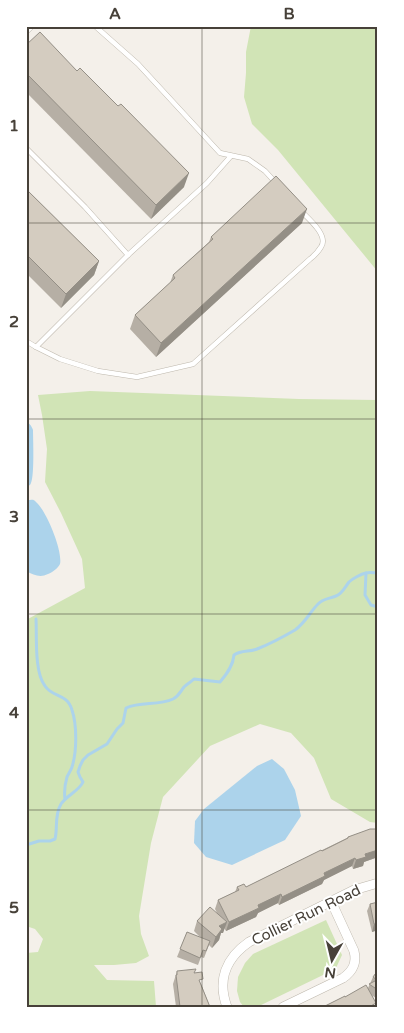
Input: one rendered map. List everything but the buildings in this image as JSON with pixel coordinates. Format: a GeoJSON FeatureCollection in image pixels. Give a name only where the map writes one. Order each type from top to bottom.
{"type":"FeatureCollection","features":[{"type":"Feature","properties":{"kind":"street","name":"Collier Run Road"},"geometry":{"type":"LineString","coordinates":[[227,1007],[222,991],[224,973],[232,956],[240,948],[331,902],[363,887],[378,883]]}},
{"type":"Feature","properties":{"kind":"street"},"geometry":{"type":"LineString","coordinates":[[284,1007],[343,978],[354,966],[354,951],[331,902]]}},
{"type":"Feature","properties":{"kind":"lane"},"geometry":{"type":"LineString","coordinates":[[95,26],[138,64],[220,153],[248,159],[265,171],[277,184]]}},
{"type":"Feature","properties":{"kind":"lane"},"geometry":{"type":"LineString","coordinates":[[26,148],[86,207],[128,255]]}},
{"type":"Feature","properties":{"kind":"lane"},"geometry":{"type":"LineString","coordinates":[[36,348],[128,255],[207,183],[231,156]]}},
{"type":"Feature","properties":{"kind":"lane"},"geometry":{"type":"LineString","coordinates":[[26,341],[36,348],[60,359],[98,371],[137,378],[193,364],[322,246],[324,241],[318,228],[300,209]]}},
{"type":"Feature","properties":{"kind":"green space"},"geometry":{"type":"Polygon","coordinates":[[[251,26],[378,26],[378,272],[278,150],[252,124],[244,97],[246,52],[251,26]]]}},
{"type":"Feature","properties":{"kind":"green space"},"geometry":{"type":"Polygon","coordinates":[[[90,391],[378,400],[378,823],[370,822],[331,799],[314,758],[291,733],[260,724],[210,746],[163,797],[151,843],[139,916],[141,934],[149,956],[136,963],[94,965],[107,980],[154,981],[156,1007],[26,1007],[26,953],[38,952],[43,939],[35,929],[26,926],[26,620],[85,588],[82,559],[45,482],[47,449],[38,395],[90,391]]]}},
{"type":"Feature","properties":{"kind":"green space"},"geometry":{"type":"Polygon","coordinates":[[[326,920],[342,955],[336,968],[257,1007],[244,1007],[240,1002],[237,991],[238,977],[245,963],[253,954],[326,920]]]}},
{"type":"Feature","properties":{"kind":"water"},"geometry":{"type":"Polygon","coordinates":[[[26,422],[30,424],[33,430],[33,476],[32,482],[26,487],[26,422]]]}},
{"type":"Feature","properties":{"kind":"water"},"geometry":{"type":"Polygon","coordinates":[[[26,501],[35,501],[40,506],[53,531],[59,550],[60,564],[52,572],[42,576],[26,571],[26,501]]]}},
{"type":"Feature","properties":{"kind":"water"},"geometry":{"type":"Polygon","coordinates":[[[272,759],[284,769],[295,790],[301,816],[285,840],[232,865],[206,857],[194,843],[195,821],[204,809],[257,766],[272,759]]]}},
{"type":"Feature","properties":{"kind":"waterway"},"geometry":{"type":"LineString","coordinates":[[366,573],[365,595],[371,605],[378,607]]}},
{"type":"Feature","properties":{"kind":"waterway"},"geometry":{"type":"LineString","coordinates":[[26,845],[55,839],[61,804],[83,782],[78,772],[83,760],[107,744],[123,723],[126,708],[173,699],[194,679],[220,682],[229,670],[234,655],[239,652],[257,649],[290,633],[302,624],[320,602],[338,595],[352,579],[366,573],[378,573]]}},
{"type":"Feature","properties":{"kind":"waterway"},"geometry":{"type":"LineString","coordinates":[[36,619],[36,644],[41,680],[48,690],[67,701],[72,710],[75,723],[75,753],[72,767],[67,777],[65,799]]}}]}
